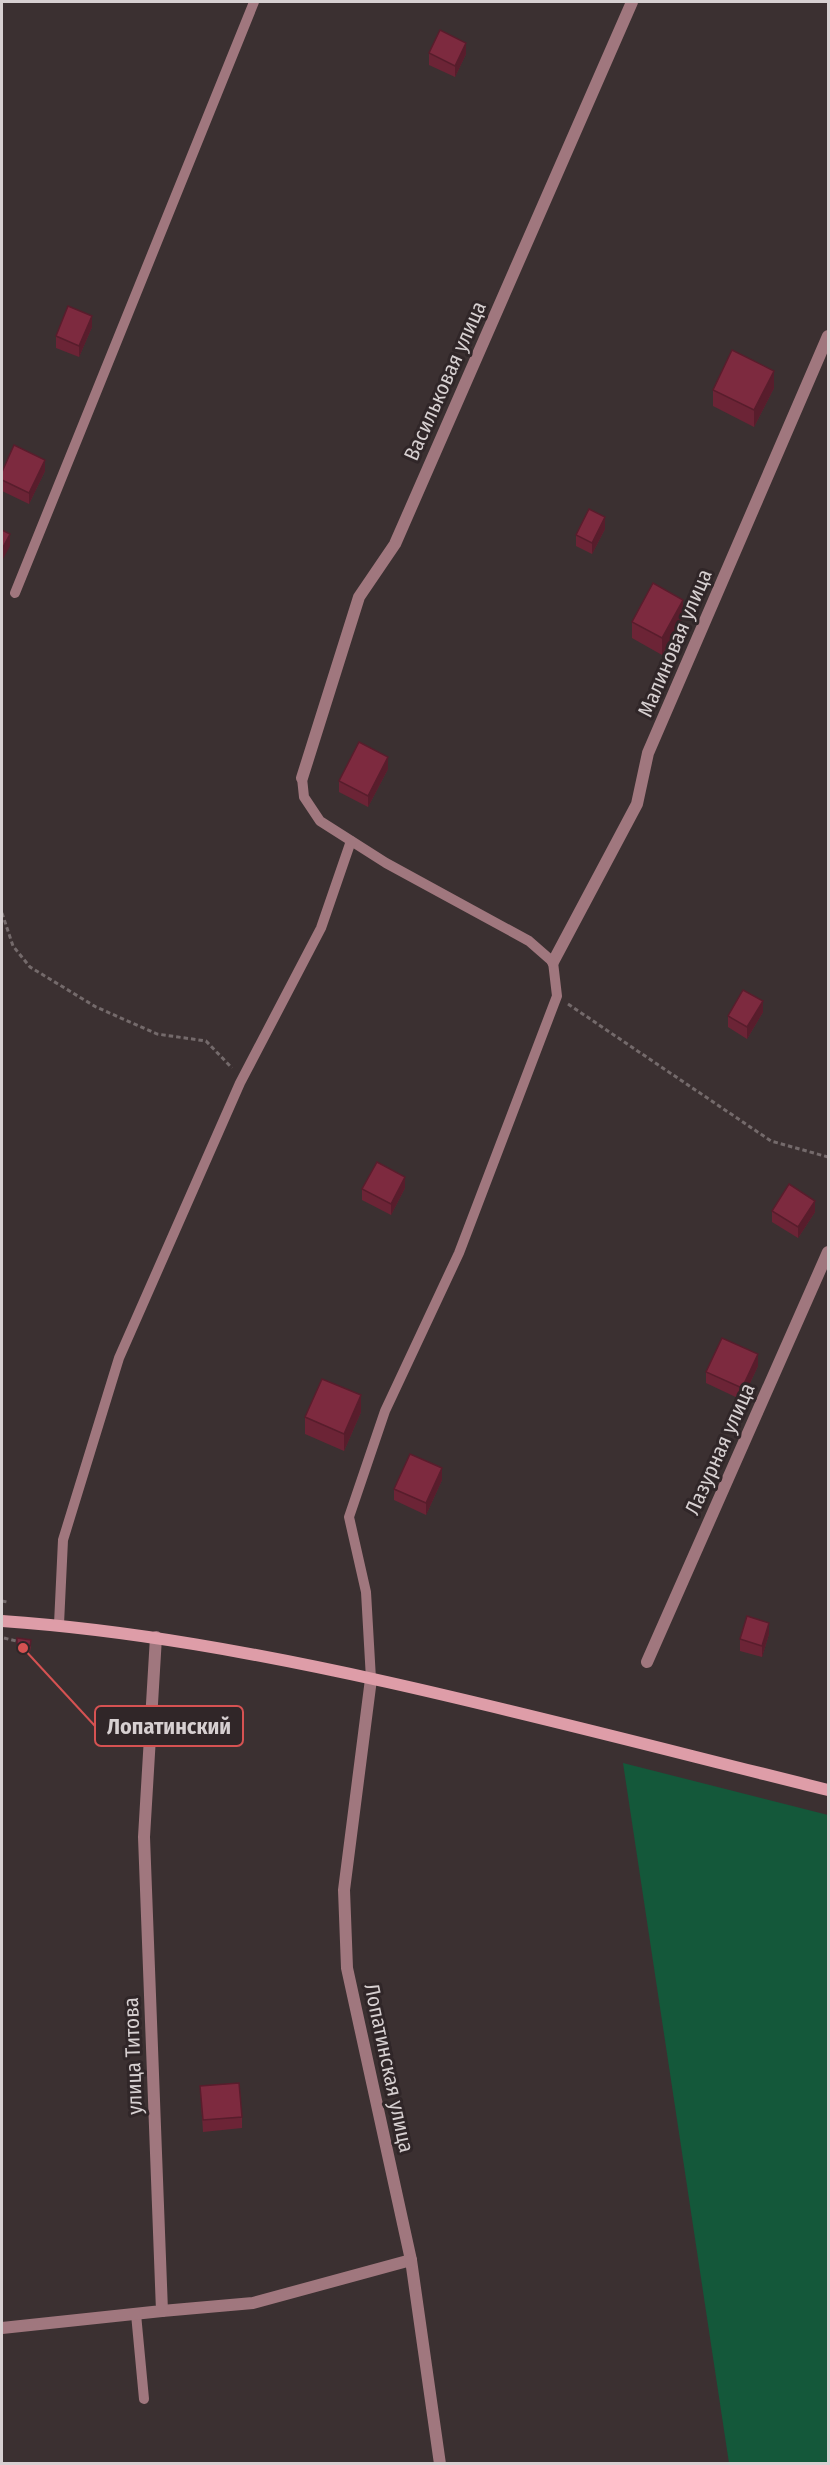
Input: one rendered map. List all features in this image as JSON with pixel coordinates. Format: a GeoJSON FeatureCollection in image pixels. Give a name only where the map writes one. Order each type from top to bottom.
{"type":"FeatureCollection","features":[{"type":"Feature","properties":{"kind":"main road"},"geometry":{"type":"LineString","coordinates":[[2,1621],[59,1624],[156,1637],[254,1654],[509,1710],[828,1790]]}},
{"type":"Feature","properties":{"kind":"street","name":"Васильковая улица"},"geometry":{"type":"LineString","coordinates":[[302,778],[358,597],[395,544],[632,2]]}},
{"type":"Feature","properties":{"kind":"street","name":"Малиновая улица"},"geometry":{"type":"LineString","coordinates":[[553,962],[637,804],[648,753],[828,336]]}},
{"type":"Feature","properties":{"kind":"street","name":"Лазурная улица"},"geometry":{"type":"LineString","coordinates":[[647,1662],[828,1252]]}},
{"type":"Feature","properties":{"kind":"street","name":"улица Титова"},"geometry":{"type":"LineString","coordinates":[[156,1637],[144,1837],[162,2311]]}},
{"type":"Feature","properties":{"kind":"street","name":"Лопатинская улица"},"geometry":{"type":"LineString","coordinates":[[371,1679],[344,1890],[347,1968],[411,2260],[440,2463]]}},
{"type":"Feature","properties":{"kind":"street"},"geometry":{"type":"LineString","coordinates":[[2,2328],[253,2303],[411,2260]]}},
{"type":"Feature","properties":{"kind":"lane"},"geometry":{"type":"LineString","coordinates":[[15,593],[254,2]]}},
{"type":"Feature","properties":{"kind":"lane"},"geometry":{"type":"LineString","coordinates":[[302,778],[304,797],[320,821],[386,862],[529,941],[553,962],[556,996],[459,1253],[385,1411],[349,1517],[366,1592],[371,1679]]}},
{"type":"Feature","properties":{"kind":"lane"},"geometry":{"type":"LineString","coordinates":[[59,1624],[63,1540],[119,1358],[240,1083],[321,928],[351,841]]}},
{"type":"Feature","properties":{"kind":"lane"},"geometry":{"type":"LineString","coordinates":[[136,2314],[144,2399]]}},
{"type":"Feature","properties":{"kind":"path"},"geometry":{"type":"LineString","coordinates":[[2,913],[13,945],[30,967],[96,1007],[157,1034],[206,1041],[232,1068],[240,1083]]}},
{"type":"Feature","properties":{"kind":"path"},"geometry":{"type":"LineString","coordinates":[[556,996],[771,1141],[828,1157]]}},
{"type":"Feature","properties":{"kind":"path"},"geometry":{"type":"LineString","coordinates":[[2,1601],[7,1602]]}},
{"type":"Feature","properties":{"kind":"path"},"geometry":{"type":"LineString","coordinates":[[4,1638],[24,1643]]}},
{"type":"Feature","properties":{"kind":"green space"},"geometry":{"type":"Polygon","coordinates":[[[623,1763],[828,1815],[828,2463],[729,2463],[623,1763]]]}},
{"type":"Feature","properties":{"kind":"building"},"geometry":{"type":"Polygon","coordinates":[[[440,30],[466,43],[455,66],[429,53],[440,30]]]}},
{"type":"Feature","properties":{"kind":"building"},"geometry":{"type":"Polygon","coordinates":[[[68,306],[92,316],[79,346],[56,336],[68,306]]]}},
{"type":"Feature","properties":{"kind":"building"},"geometry":{"type":"Polygon","coordinates":[[[732,350],[774,371],[754,410],[713,390],[732,350]]]}},
{"type":"Feature","properties":{"kind":"building"},"geometry":{"type":"Polygon","coordinates":[[[14,445],[45,460],[29,493],[2,480],[2,472],[14,445]]]}},
{"type":"Feature","properties":{"kind":"building"},"geometry":{"type":"Polygon","coordinates":[[[589,509],[605,517],[592,543],[576,535],[589,509]]]}},
{"type":"Feature","properties":{"kind":"building"},"geometry":{"type":"Polygon","coordinates":[[[2,530],[10,534],[2,549],[2,530]]]}},
{"type":"Feature","properties":{"kind":"building"},"geometry":{"type":"Polygon","coordinates":[[[653,583],[683,600],[662,638],[632,622],[653,583]]]}},
{"type":"Feature","properties":{"kind":"building"},"geometry":{"type":"Polygon","coordinates":[[[359,742],[388,757],[368,796],[339,781],[359,742]]]}},
{"type":"Feature","properties":{"kind":"building"},"geometry":{"type":"Polygon","coordinates":[[[743,990],[763,1001],[747,1027],[728,1016],[743,990]]]}},
{"type":"Feature","properties":{"kind":"building"},"geometry":{"type":"Polygon","coordinates":[[[377,1162],[405,1177],[391,1204],[362,1189],[377,1162]]]}},
{"type":"Feature","properties":{"kind":"building"},"geometry":{"type":"Polygon","coordinates":[[[789,1184],[815,1201],[798,1227],[772,1211],[789,1184]]]}},
{"type":"Feature","properties":{"kind":"building"},"geometry":{"type":"Polygon","coordinates":[[[722,1338],[758,1354],[742,1388],[706,1372],[722,1338]]]}},
{"type":"Feature","properties":{"kind":"building"},"geometry":{"type":"Polygon","coordinates":[[[322,1379],[361,1395],[344,1434],[305,1417],[322,1379]]]}},
{"type":"Feature","properties":{"kind":"building"},"geometry":{"type":"Polygon","coordinates":[[[410,1454],[442,1468],[426,1503],[394,1489],[410,1454]]]}},
{"type":"Feature","properties":{"kind":"building"},"geometry":{"type":"Polygon","coordinates":[[[747,1616],[769,1623],[762,1646],[740,1639],[747,1616]]]}},
{"type":"Feature","properties":{"kind":"building"},"geometry":{"type":"Polygon","coordinates":[[[17,1638],[31,1640],[30,1646],[17,1644],[17,1638]]]}},
{"type":"Feature","properties":{"kind":"building"},"geometry":{"type":"Polygon","coordinates":[[[239,2083],[242,2117],[203,2120],[200,2086],[239,2083]]]}},
{"type":"Feature","properties":{"kind":"place","name":"Лопатинский"},"geometry":{"type":"Point","coordinates":[23,1648]}}]}
